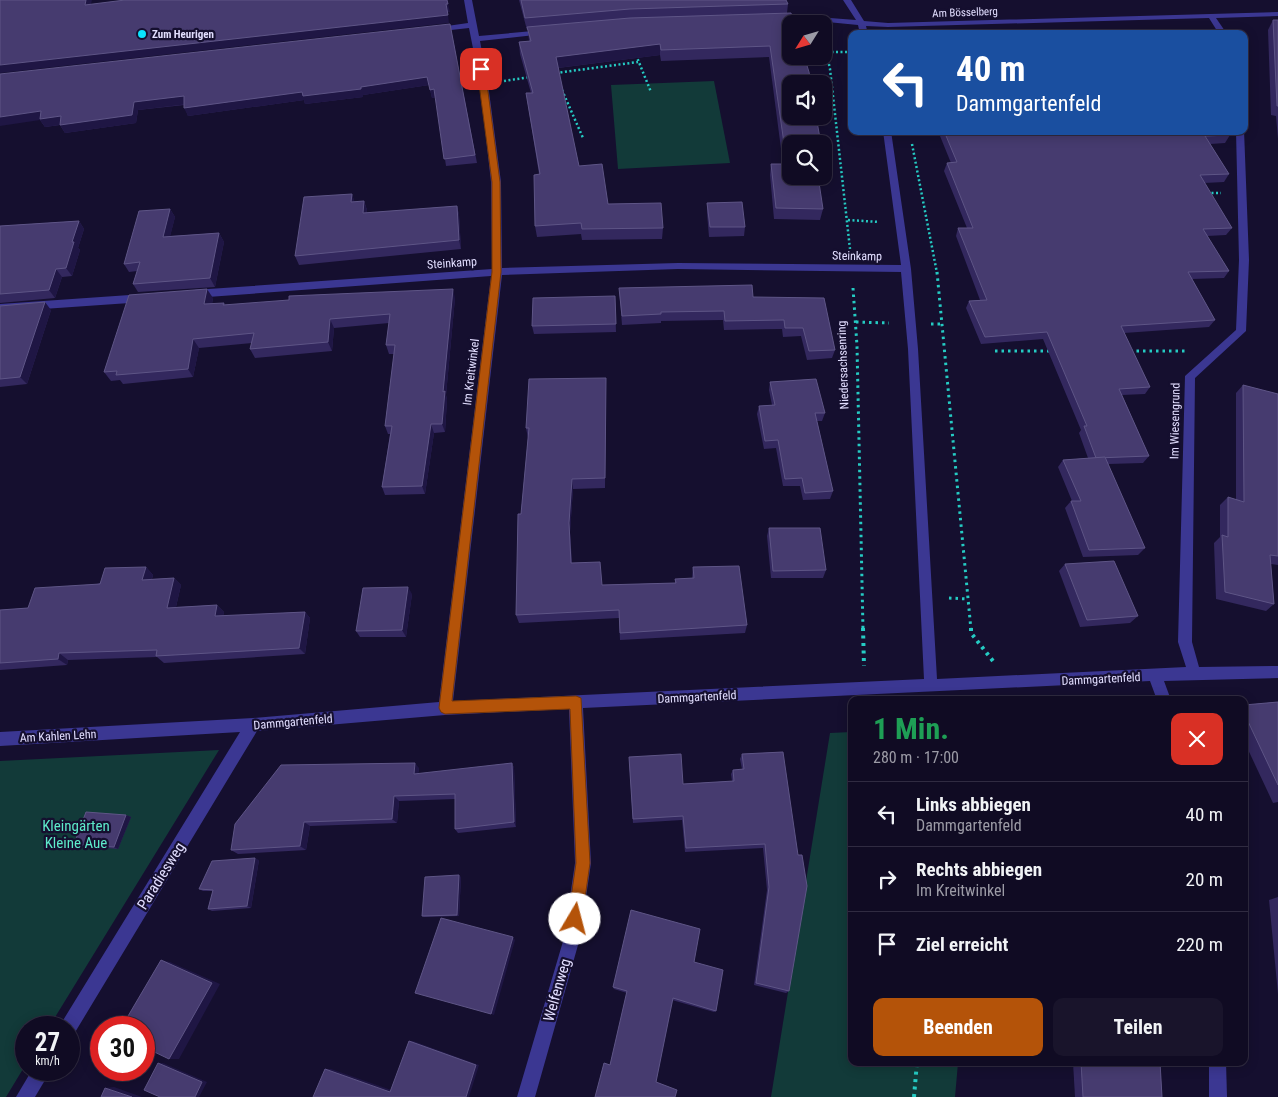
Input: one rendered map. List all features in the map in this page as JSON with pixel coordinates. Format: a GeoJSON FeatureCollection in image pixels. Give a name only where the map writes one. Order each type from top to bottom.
{"type":"FeatureCollection","features":[{"type":"Feature","properties":{"kind":"street","name":"Im Kreitwinkel"},"geometry":{"type":"LineString","coordinates":[[445,708],[497,272],[496,182],[484,84],[468,0]]}},
{"type":"Feature","properties":{"kind":"street"},"geometry":{"type":"LineString","coordinates":[[846,0],[862,23],[863,30]]}},
{"type":"Feature","properties":{"kind":"street","name":"Am Bösselberg"},"geometry":{"type":"LineString","coordinates":[[862,23],[888,25],[1278,14]]}},
{"type":"Feature","properties":{"kind":"street"},"geometry":{"type":"LineString","coordinates":[[1211,16],[1220,30]]}},
{"type":"Feature","properties":{"kind":"street"},"geometry":{"type":"LineString","coordinates":[[768,20],[817,18],[862,23]]}},
{"type":"Feature","properties":{"kind":"street"},"geometry":{"type":"LineString","coordinates":[[424,31],[473,25]]}},
{"type":"Feature","properties":{"kind":"street"},"geometry":{"type":"LineString","coordinates":[[476,39],[551,32]]}},
{"type":"Feature","properties":{"kind":"street"},"geometry":{"type":"LineString","coordinates":[[888,135],[906,269],[913,349],[931,686]]}},
{"type":"Feature","properties":{"kind":"street","name":"Im Wiesengrund"},"geometry":{"type":"LineString","coordinates":[[1194,673],[1185,642],[1190,376],[1241,331],[1244,260],[1240,135]]}},
{"type":"Feature","properties":{"kind":"street","name":"Steinkamp"},"geometry":{"type":"LineString","coordinates":[[179,295],[497,272],[678,266],[906,269]]}},
{"type":"Feature","properties":{"kind":"street"},"geometry":{"type":"LineString","coordinates":[[0,308],[159,297]]}},
{"type":"Feature","properties":{"kind":"street","name":"Dammgartenfeld"},"geometry":{"type":"LineString","coordinates":[[116,734],[254,725],[445,708],[1194,673],[1278,672]]}},
{"type":"Feature","properties":{"kind":"street"},"geometry":{"type":"LineString","coordinates":[[1155,676],[1162,696]]}},
{"type":"Feature","properties":{"kind":"street","name":"Welfenweg"},"geometry":{"type":"LineString","coordinates":[[526,1097],[572,938],[583,863],[576,702]]}},
{"type":"Feature","properties":{"kind":"street","name":"Paradiesweg"},"geometry":{"type":"LineString","coordinates":[[75,1016],[254,725]]}},
{"type":"Feature","properties":{"kind":"street","name":"Am Kahlen Lehn"},"geometry":{"type":"LineString","coordinates":[[0,739],[116,734]]}},
{"type":"Feature","properties":{"kind":"street"},"geometry":{"type":"LineString","coordinates":[[1217,1066],[1218,1097]]}},
{"type":"Feature","properties":{"kind":"street"},"geometry":{"type":"LineString","coordinates":[[25,1097],[35,1081]]}},
{"type":"Feature","properties":{"kind":"path"},"geometry":{"type":"LineString","coordinates":[[832,52],[848,52]]}},
{"type":"Feature","properties":{"kind":"path"},"geometry":{"type":"LineString","coordinates":[[636,53],[651,92]]}},
{"type":"Feature","properties":{"kind":"path"},"geometry":{"type":"LineString","coordinates":[[559,81],[555,73],[638,62]]}},
{"type":"Feature","properties":{"kind":"path","name":"Niedersachsenring"},"geometry":{"type":"LineString","coordinates":[[829,65],[852,268],[858,346],[864,689]]}},
{"type":"Feature","properties":{"kind":"path"},"geometry":{"type":"LineString","coordinates":[[484,84],[537,76]]}},
{"type":"Feature","properties":{"kind":"path"},"geometry":{"type":"LineString","coordinates":[[562,89],[583,138]]}},
{"type":"Feature","properties":{"kind":"path"},"geometry":{"type":"LineString","coordinates":[[911,140],[937,272],[971,633],[1010,683]]}},
{"type":"Feature","properties":{"kind":"path"},"geometry":{"type":"LineString","coordinates":[[1202,193],[1241,192]]}},
{"type":"Feature","properties":{"kind":"path"},"geometry":{"type":"LineString","coordinates":[[995,351],[1054,351]]}},
{"type":"Feature","properties":{"kind":"path"},"geometry":{"type":"LineString","coordinates":[[1122,351],[1219,351]]}},
{"type":"Feature","properties":{"kind":"path"},"geometry":{"type":"LineString","coordinates":[[914,1097],[916,1066]]}},
{"type":"Feature","properties":{"kind":"green space"},"geometry":{"type":"Polygon","coordinates":[[[714,81],[730,163],[618,169],[611,85],[714,81]]]}},
{"type":"Feature","properties":{"kind":"green space"},"geometry":{"type":"Polygon","coordinates":[[[848,732],[848,1066],[958,1066],[955,1097],[771,1097],[830,733],[848,732]]]}},
{"type":"Feature","properties":{"kind":"green space","name":"Kleingärten Kleine Aue"},"geometry":{"type":"Polygon","coordinates":[[[219,750],[56,1016],[15,1016],[16,1081],[6,1097],[0,1097],[0,761],[219,750]]]}},
{"type":"Feature","properties":{"kind":"building"},"geometry":{"type":"Polygon","coordinates":[[[0,0],[86,0],[85,5],[125,0],[447,0],[448,15],[0,65],[0,0]]]}},
{"type":"Feature","properties":{"kind":"building"},"geometry":{"type":"Polygon","coordinates":[[[521,0],[786,0],[788,4],[630,9],[525,18],[521,0]]]}},
{"type":"Feature","properties":{"kind":"building"},"geometry":{"type":"Polygon","coordinates":[[[791,13],[792,15],[782,15],[782,65],[807,65],[810,75],[782,75],[782,125],[818,125],[819,135],[783,135],[770,46],[661,50],[660,44],[556,57],[579,166],[602,164],[608,204],[661,203],[663,228],[582,229],[581,223],[535,226],[534,175],[540,174],[526,93],[533,93],[519,42],[531,41],[527,27],[630,18],[791,13]]]}},
{"type":"Feature","properties":{"kind":"building"},"geometry":{"type":"Polygon","coordinates":[[[1273,20],[1278,20],[1278,106],[1277,106],[1273,20]]]}},
{"type":"Feature","properties":{"kind":"building"},"geometry":{"type":"Polygon","coordinates":[[[450,24],[475,155],[444,159],[434,89],[430,90],[427,77],[361,87],[361,89],[303,96],[302,92],[184,108],[184,96],[134,102],[132,115],[60,125],[61,116],[40,119],[41,111],[0,117],[0,74],[450,24]]]}},
{"type":"Feature","properties":{"kind":"building"},"geometry":{"type":"Polygon","coordinates":[[[946,135],[1230,135],[1205,136],[1229,174],[1200,175],[1232,228],[1203,229],[1229,271],[1188,272],[1215,320],[1121,326],[1150,387],[1119,389],[1149,456],[1096,458],[1084,426],[1087,426],[1047,332],[985,337],[969,301],[987,300],[958,228],[973,228],[947,163],[957,162],[946,135]]]}},
{"type":"Feature","properties":{"kind":"building"},"geometry":{"type":"Polygon","coordinates":[[[771,164],[782,164],[782,185],[819,185],[823,209],[776,208],[771,164]]]}},
{"type":"Feature","properties":{"kind":"building"},"geometry":{"type":"Polygon","coordinates":[[[352,194],[351,202],[364,201],[363,213],[457,206],[459,240],[295,256],[304,197],[352,194]]]}},
{"type":"Feature","properties":{"kind":"building"},"geometry":{"type":"Polygon","coordinates":[[[742,202],[745,227],[710,227],[707,203],[742,202]]]}},
{"type":"Feature","properties":{"kind":"building"},"geometry":{"type":"Polygon","coordinates":[[[170,209],[163,237],[219,233],[210,278],[133,284],[140,262],[124,264],[139,211],[170,209]]]}},
{"type":"Feature","properties":{"kind":"building"},"geometry":{"type":"Polygon","coordinates":[[[79,221],[66,268],[56,269],[49,290],[0,294],[0,226],[79,221]]]}},
{"type":"Feature","properties":{"kind":"building"},"geometry":{"type":"Polygon","coordinates":[[[752,285],[753,297],[824,298],[835,350],[809,351],[803,328],[785,328],[784,320],[725,321],[724,311],[661,312],[661,314],[622,316],[619,288],[752,285]]]}},
{"type":"Feature","properties":{"kind":"building"},"geometry":{"type":"Polygon","coordinates":[[[207,289],[204,304],[224,303],[223,305],[289,300],[289,296],[453,289],[443,392],[445,391],[442,424],[431,424],[422,486],[382,487],[392,426],[385,426],[395,345],[386,345],[390,314],[330,319],[328,342],[250,349],[254,333],[193,339],[188,369],[116,375],[117,371],[104,372],[129,295],[207,289]]]}},
{"type":"Feature","properties":{"kind":"building"},"geometry":{"type":"Polygon","coordinates":[[[615,296],[616,324],[532,326],[533,298],[615,296]]]}},
{"type":"Feature","properties":{"kind":"building"},"geometry":{"type":"Polygon","coordinates":[[[45,302],[20,377],[0,379],[0,306],[45,302]]]}},
{"type":"Feature","properties":{"kind":"building"},"geometry":{"type":"Polygon","coordinates":[[[606,378],[605,478],[572,479],[569,523],[571,563],[600,562],[602,585],[676,583],[675,579],[694,578],[693,567],[739,566],[747,625],[620,633],[619,610],[516,615],[518,514],[521,514],[529,428],[526,428],[529,379],[606,378]]]}},
{"type":"Feature","properties":{"kind":"building"},"geometry":{"type":"Polygon","coordinates":[[[816,379],[825,413],[815,413],[833,491],[805,493],[802,478],[785,479],[778,440],[765,441],[759,406],[775,405],[770,382],[816,379]]]}},
{"type":"Feature","properties":{"kind":"building"},"geometry":{"type":"Polygon","coordinates":[[[1243,385],[1278,394],[1278,556],[1270,555],[1274,604],[1225,592],[1222,535],[1228,537],[1228,497],[1244,502],[1243,385]]]}},
{"type":"Feature","properties":{"kind":"building"},"geometry":{"type":"Polygon","coordinates":[[[1105,457],[1145,548],[1089,550],[1071,501],[1081,501],[1063,460],[1105,457]]]}},
{"type":"Feature","properties":{"kind":"building"},"geometry":{"type":"Polygon","coordinates":[[[769,528],[820,528],[826,570],[773,571],[769,528]]]}},
{"type":"Feature","properties":{"kind":"building"},"geometry":{"type":"Polygon","coordinates":[[[1114,561],[1138,616],[1087,620],[1065,564],[1114,561]]]}},
{"type":"Feature","properties":{"kind":"building"},"geometry":{"type":"Polygon","coordinates":[[[146,567],[142,580],[174,578],[167,608],[217,605],[215,616],[305,612],[299,648],[156,656],[157,650],[59,653],[58,659],[0,663],[0,610],[28,608],[35,588],[100,584],[105,568],[146,567]]]}},
{"type":"Feature","properties":{"kind":"building"},"geometry":{"type":"Polygon","coordinates":[[[408,587],[402,630],[356,631],[363,588],[408,587]]]}},
{"type":"Feature","properties":{"kind":"building"},"geometry":{"type":"Polygon","coordinates":[[[1278,702],[1278,785],[1248,721],[1248,705],[1278,702]]]}},
{"type":"Feature","properties":{"kind":"building"},"geometry":{"type":"Polygon","coordinates":[[[783,752],[798,855],[802,855],[807,886],[789,991],[756,983],[769,887],[765,844],[686,848],[683,816],[633,819],[629,757],[681,754],[683,784],[734,781],[733,770],[744,769],[742,754],[783,752]]]}},
{"type":"Feature","properties":{"kind":"building"},"geometry":{"type":"Polygon","coordinates":[[[415,763],[414,774],[512,763],[514,822],[455,829],[455,794],[394,796],[392,819],[304,822],[300,846],[231,850],[235,824],[281,765],[415,763]]]}},
{"type":"Feature","properties":{"kind":"building"},"geometry":{"type":"Polygon","coordinates":[[[86,812],[126,815],[114,847],[74,844],[86,812]]]}},
{"type":"Feature","properties":{"kind":"building"},"geometry":{"type":"Polygon","coordinates":[[[255,858],[247,906],[208,909],[213,890],[199,889],[212,861],[255,858]]]}},
{"type":"Feature","properties":{"kind":"building"},"geometry":{"type":"Polygon","coordinates":[[[459,875],[457,915],[422,916],[425,877],[459,875]]]}},
{"type":"Feature","properties":{"kind":"building"},"geometry":{"type":"Polygon","coordinates":[[[631,910],[700,929],[694,962],[723,970],[716,1011],[673,998],[656,1082],[677,1090],[675,1097],[595,1097],[604,1063],[610,1065],[627,991],[613,987],[631,910]]]}},
{"type":"Feature","properties":{"kind":"building"},"geometry":{"type":"Polygon","coordinates":[[[441,918],[513,937],[491,1014],[415,993],[441,918]]]}},
{"type":"Feature","properties":{"kind":"building"},"geometry":{"type":"Polygon","coordinates":[[[161,960],[212,983],[169,1059],[155,1052],[155,1016],[128,1016],[161,960]]]}},
{"type":"Feature","properties":{"kind":"building"},"geometry":{"type":"Polygon","coordinates":[[[409,1041],[476,1065],[466,1097],[313,1097],[325,1069],[390,1092],[409,1041]]]}},
{"type":"Feature","properties":{"kind":"building"},"geometry":{"type":"Polygon","coordinates":[[[158,1063],[202,1082],[195,1097],[160,1097],[144,1090],[149,1081],[155,1081],[155,1069],[158,1063]]]}},
{"type":"Feature","properties":{"kind":"building"},"geometry":{"type":"Polygon","coordinates":[[[1081,1066],[1160,1066],[1162,1097],[1083,1097],[1081,1066]]]}},
{"type":"Feature","properties":{"kind":"building"},"geometry":{"type":"Polygon","coordinates":[[[105,1088],[132,1097],[101,1097],[105,1088]]]}},
{"type":"Feature","properties":{"kind":"place","name":"Zum Heurigen"},"geometry":{"type":"Point","coordinates":[142,34]}},
{"type":"Feature","properties":{"kind":"route"},"geometry":{"type":"LineString","coordinates":[[481,69],[496,182],[497,272],[445,708],[576,702],[583,863],[575,919]]}}]}
